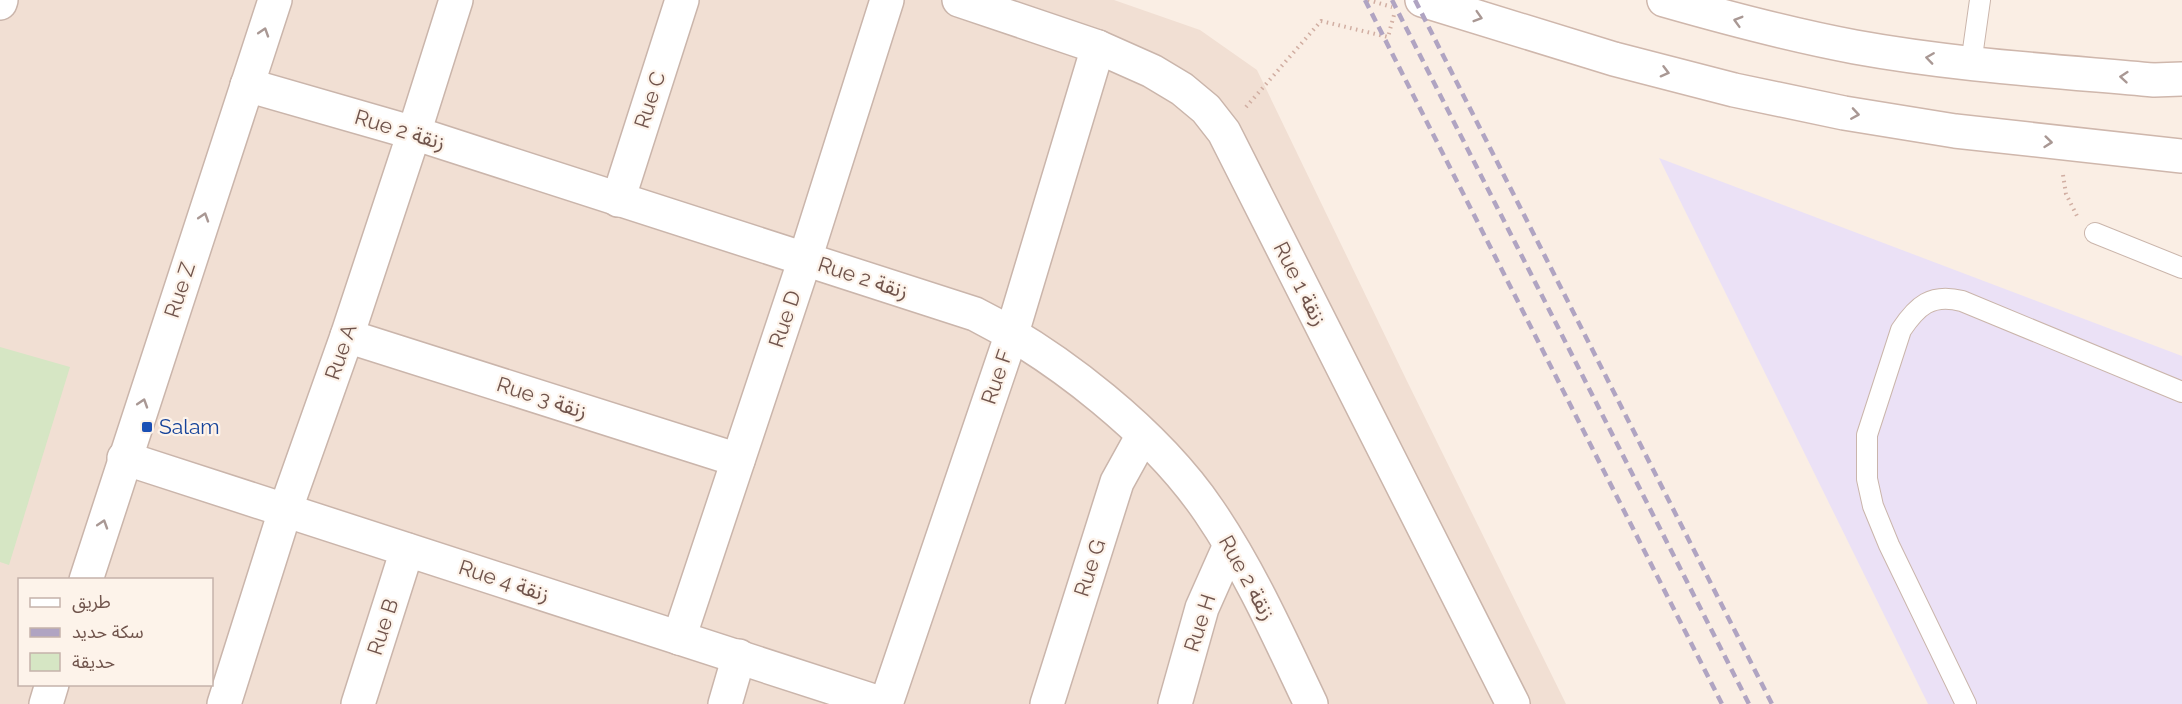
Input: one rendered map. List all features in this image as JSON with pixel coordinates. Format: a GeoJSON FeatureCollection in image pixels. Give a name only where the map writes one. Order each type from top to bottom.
{"type":"FeatureCollection","features":[{"type":"Feature","properties":{"kind":"street","name":"Rue Z"},"geometry":{"type":"LineString","coordinates":[[86,578],[275,0]]}},
{"type":"Feature","properties":{"kind":"street","name":"Rue A"},"geometry":{"type":"LineString","coordinates":[[224,704],[285,511],[347,336],[456,0]]}},
{"type":"Feature","properties":{"kind":"street","name":"Rue C"},"geometry":{"type":"LineString","coordinates":[[618,200],[682,0]]}},
{"type":"Feature","properties":{"kind":"street","name":"Rue D"},"geometry":{"type":"LineString","coordinates":[[679,638],[805,259],[887,0]]}},
{"type":"Feature","properties":{"kind":"street","name":"Rue 1 زنقة"},"geometry":{"type":"LineString","coordinates":[[959,0],[1098,47],[1152,71],[1182,89],[1206,109],[1224,132],[1513,704]]}},
{"type":"Feature","properties":{"kind":"street"},"geometry":{"type":"LineString","coordinates":[[1664,0],[1770,30],[1856,47],[1971,64],[2154,80],[2182,80]]}},
{"type":"Feature","properties":{"kind":"street"},"geometry":{"type":"LineString","coordinates":[[1408,4],[1734,90],[1822,108],[1955,131],[2182,156]]}},
{"type":"Feature","properties":{"kind":"street","name":"Rue F"},"geometry":{"type":"LineString","coordinates":[[884,704],[1012,333],[1098,47]]}},
{"type":"Feature","properties":{"kind":"street","name":"Rue 2 زنقة"},"geometry":{"type":"LineString","coordinates":[[247,85],[414,133],[975,314],[1012,333],[1087,386],[1143,435],[1181,475],[1209,510],[1230,545],[1311,704]]}},
{"type":"Feature","properties":{"kind":"street","name":"Rue 3 زنقة"},"geometry":{"type":"LineString","coordinates":[[347,336],[738,460]]}},
{"type":"Feature","properties":{"kind":"street","name":"Rue G"},"geometry":{"type":"LineString","coordinates":[[1047,704],[1118,482],[1143,435]]}},
{"type":"Feature","properties":{"kind":"street","name":"Rue 4 زنقة"},"geometry":{"type":"LineString","coordinates":[[124,458],[884,704]]}},
{"type":"Feature","properties":{"kind":"street","name":"Rue H"},"geometry":{"type":"LineString","coordinates":[[1175,704],[1202,608],[1230,545]]}},
{"type":"Feature","properties":{"kind":"street","name":"Rue B"},"geometry":{"type":"LineString","coordinates":[[358,704],[407,550]]}},
{"type":"Feature","properties":{"kind":"street"},"geometry":{"type":"LineString","coordinates":[[725,704],[739,656]]}},
{"type":"Feature","properties":{"kind":"street"},"geometry":{"type":"LineString","coordinates":[[46,704],[51,686]]}},
{"type":"Feature","properties":{"kind":"lane"},"geometry":{"type":"LineString","coordinates":[[1971,64],[1980,0]]}},
{"type":"Feature","properties":{"kind":"lane"},"geometry":{"type":"LineString","coordinates":[[2095,233],[2182,268]]}},
{"type":"Feature","properties":{"kind":"lane"},"geometry":{"type":"LineString","coordinates":[[1966,704],[1889,545],[1873,506],[1867,479],[1867,435],[1887,367],[1901,330],[1920,307],[1932,300],[1948,297],[2182,392]]}},
{"type":"Feature","properties":{"kind":"path"},"geometry":{"type":"LineString","coordinates":[[1224,132],[1321,21],[1388,37],[1408,4]]}},
{"type":"Feature","properties":{"kind":"path"},"geometry":{"type":"LineString","coordinates":[[2062,169],[2066,194],[2073,209],[2082,223],[2095,233]]}},
{"type":"Feature","properties":{"kind":"shaded area"},"geometry":{"type":"Polygon","coordinates":[[[0,0],[1114,0],[1200,30],[1257,70],[1566,704],[0,704],[0,0]]]}},
{"type":"Feature","properties":{"kind":"shaded area"},"geometry":{"type":"Polygon","coordinates":[[[1659,158],[2182,356],[2182,704],[1928,704],[1659,158]]]}},
{"type":"Feature","properties":{"kind":"green space"},"geometry":{"type":"Polygon","coordinates":[[[0,347],[70,367],[9,565],[0,562],[0,347]]]}},
{"type":"Feature","properties":{"kind":"railway"},"geometry":{"type":"LineString","coordinates":[[1365,0],[1722,704]]}},
{"type":"Feature","properties":{"kind":"railway"},"geometry":{"type":"LineString","coordinates":[[1392,0],[1749,704]]}},
{"type":"Feature","properties":{"kind":"railway"},"geometry":{"type":"LineString","coordinates":[[1415,0],[1772,704]]}},
{"type":"Feature","properties":{"kind":"place","name":"Salam"},"geometry":{"type":"Point","coordinates":[147,427]}}]}
